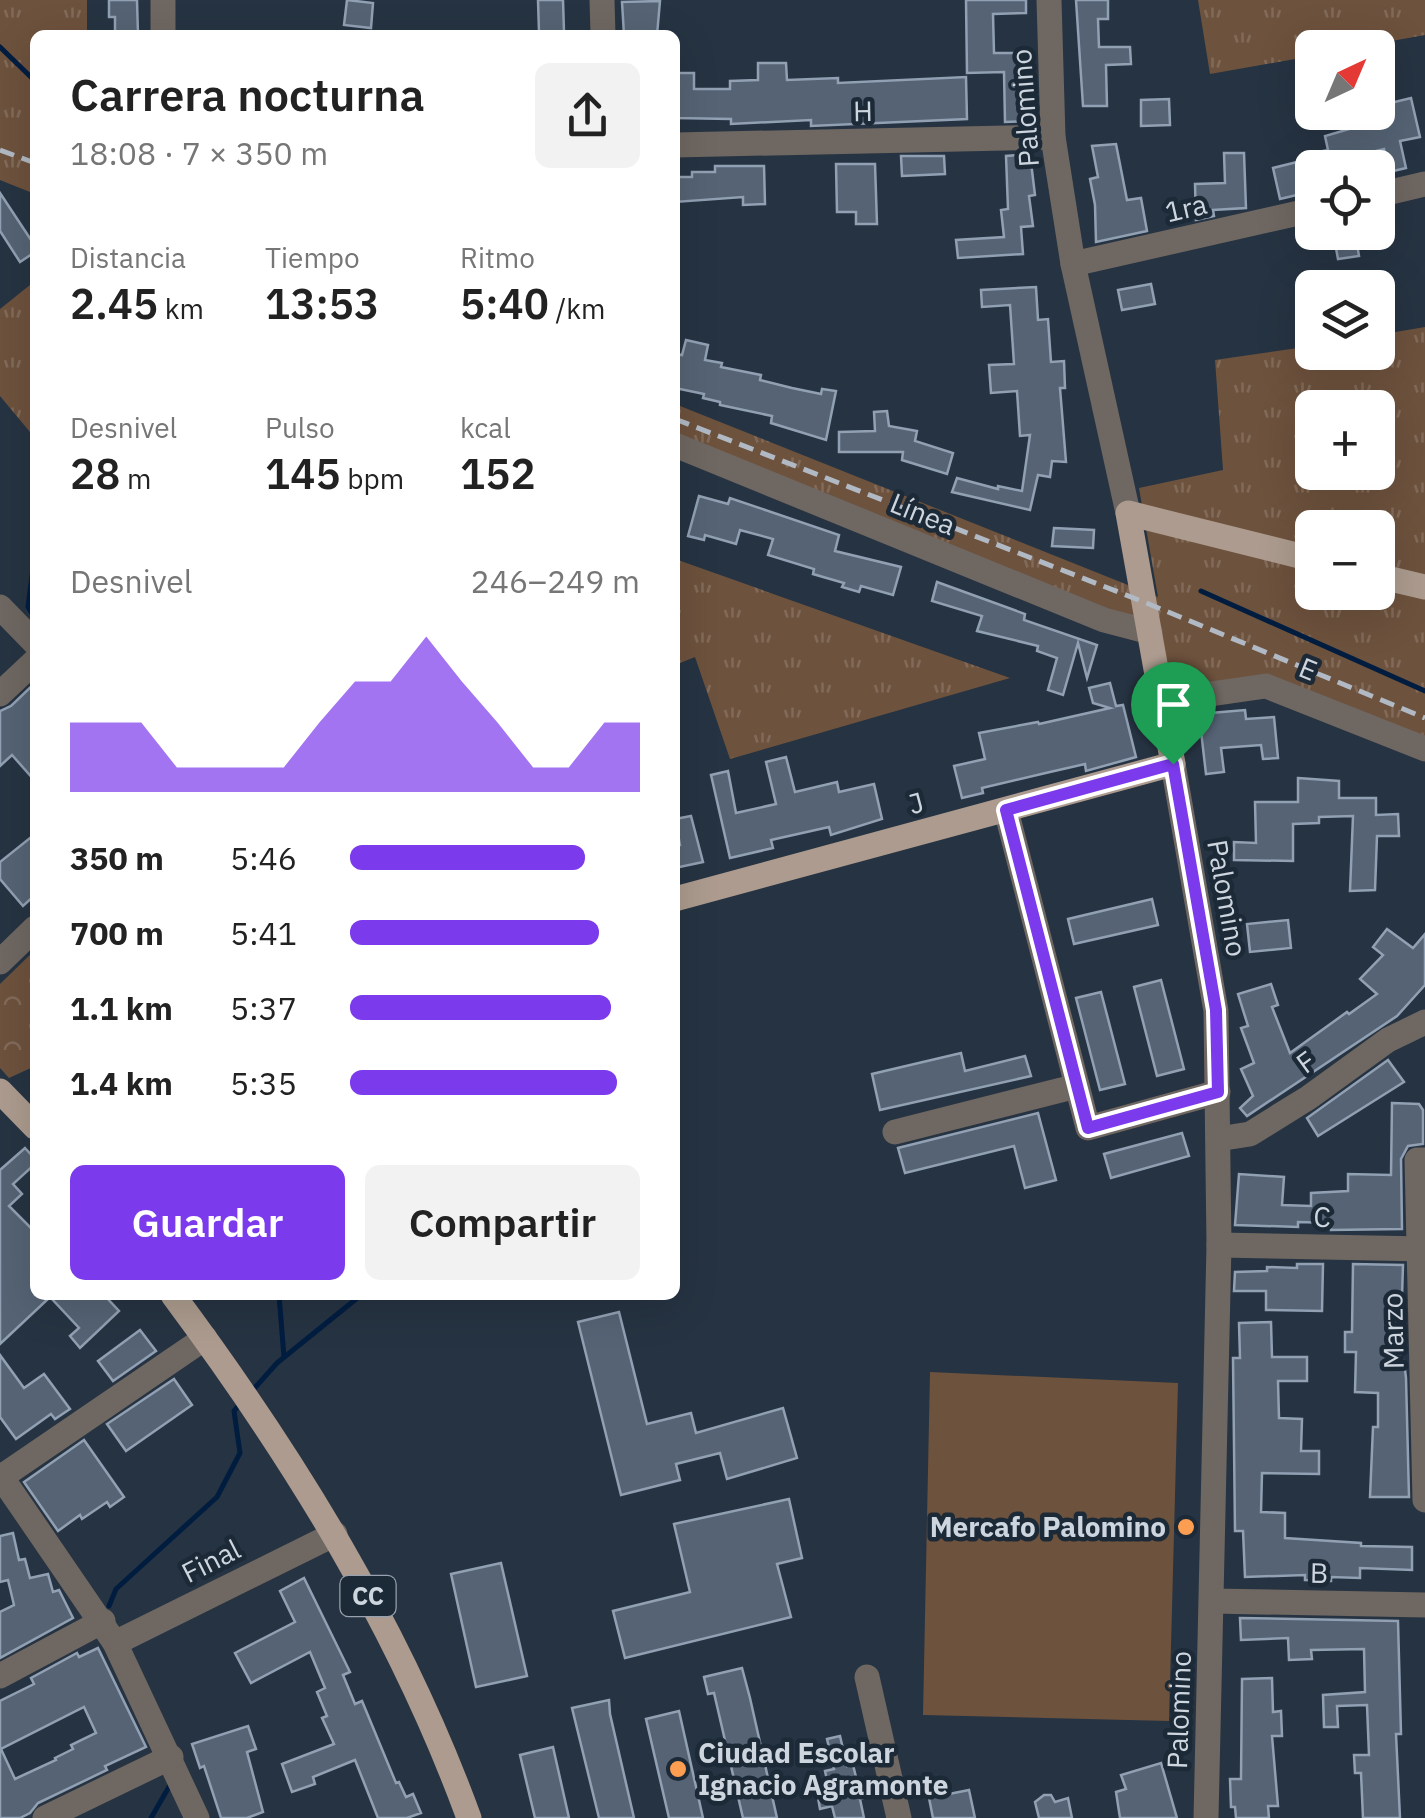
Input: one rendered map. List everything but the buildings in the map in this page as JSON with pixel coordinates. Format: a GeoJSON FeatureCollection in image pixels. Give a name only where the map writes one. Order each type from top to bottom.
{"type":"FeatureCollection","features":[{"type":"Feature","properties":{"kind":"main road"},"geometry":{"type":"LineString","coordinates":[[1128,513],[1295,556]]}},
{"type":"Feature","properties":{"kind":"main road","name":"Palomino"},"geometry":{"type":"LineString","coordinates":[[1128,513],[1173,764]]}},
{"type":"Feature","properties":{"kind":"main road"},"geometry":{"type":"LineString","coordinates":[[1395,580],[1425,587]]}},
{"type":"Feature","properties":{"kind":"main road","name":"J"},"geometry":{"type":"LineString","coordinates":[[680,898],[1173,764]]}},
{"type":"Feature","properties":{"kind":"main road","name":"CC"},"geometry":{"type":"LineString","coordinates":[[177,1300],[335,1534],[403,1662],[469,1818]]}},
{"type":"Feature","properties":{"kind":"street"},"geometry":{"type":"LineString","coordinates":[[163,0],[163,30]]}},
{"type":"Feature","properties":{"kind":"street"},"geometry":{"type":"LineString","coordinates":[[602,0],[603,30]]}},
{"type":"Feature","properties":{"kind":"street","name":"Palomino"},"geometry":{"type":"LineString","coordinates":[[1050,0],[1053,137],[1073,264],[1128,513]]}},
{"type":"Feature","properties":{"kind":"street","name":"H"},"geometry":{"type":"LineString","coordinates":[[680,144],[1053,137]]}},
{"type":"Feature","properties":{"kind":"street"},"geometry":{"type":"LineString","coordinates":[[1395,191],[1425,184]]}},
{"type":"Feature","properties":{"kind":"street","name":"1ra"},"geometry":{"type":"LineString","coordinates":[[1073,264],[1295,214]]}},
{"type":"Feature","properties":{"kind":"street","name":"Línea"},"geometry":{"type":"LineString","coordinates":[[680,447],[1104,620],[1150,632]]}},
{"type":"Feature","properties":{"kind":"street"},"geometry":{"type":"LineString","coordinates":[[0,607],[30,638]]}},
{"type":"Feature","properties":{"kind":"street"},"geometry":{"type":"LineString","coordinates":[[0,694],[30,666]]}},
{"type":"Feature","properties":{"kind":"street","name":"E"},"geometry":{"type":"LineString","coordinates":[[1162,701],[1266,686],[1425,749]]}},
{"type":"Feature","properties":{"kind":"street","name":"Palomino"},"geometry":{"type":"LineString","coordinates":[[1173,764],[1216,1010],[1219,1245],[1206,1818]]}},
{"type":"Feature","properties":{"kind":"street"},"geometry":{"type":"LineString","coordinates":[[1006,810],[1088,1128],[1218,1092]]}},
{"type":"Feature","properties":{"kind":"street"},"geometry":{"type":"LineString","coordinates":[[0,962],[30,934]]}},
{"type":"Feature","properties":{"kind":"street","name":"F"},"geometry":{"type":"LineString","coordinates":[[1218,1139],[1250,1134],[1388,1040],[1425,1022]]}},
{"type":"Feature","properties":{"kind":"street"},"geometry":{"type":"LineString","coordinates":[[895,1132],[1078,1086]]}},
{"type":"Feature","properties":{"kind":"street","name":"Marzo"},"geometry":{"type":"LineString","coordinates":[[1421,1160],[1425,1500]]}},
{"type":"Feature","properties":{"kind":"street","name":"C"},"geometry":{"type":"LineString","coordinates":[[1219,1245],[1423,1249]]}},
{"type":"Feature","properties":{"kind":"street"},"geometry":{"type":"LineString","coordinates":[[197,1818],[109,1632],[1,1477],[205,1338]]}},
{"type":"Feature","properties":{"kind":"street","name":"Final"},"geometry":{"type":"LineString","coordinates":[[0,1676],[335,1534]]}},
{"type":"Feature","properties":{"kind":"street","name":"B"},"geometry":{"type":"LineString","coordinates":[[1212,1601],[1425,1605]]}},
{"type":"Feature","properties":{"kind":"street"},"geometry":{"type":"LineString","coordinates":[[867,1678],[899,1818]]}},
{"type":"Feature","properties":{"kind":"street"},"geometry":{"type":"LineString","coordinates":[[45,1818],[170,1757]]}},
{"type":"Feature","properties":{"kind":"green space"},"geometry":{"type":"Polygon","coordinates":[[[0,0],[87,0],[87,30],[30,30],[30,192],[0,180],[0,0]]]}},
{"type":"Feature","properties":{"kind":"green space"},"geometry":{"type":"Polygon","coordinates":[[[1198,0],[1425,0],[1425,35],[1395,40],[1395,30],[1295,30],[1295,59],[1210,74],[1198,0]]]}},
{"type":"Feature","properties":{"kind":"green space"},"geometry":{"type":"Polygon","coordinates":[[[30,285],[30,432],[0,396],[0,309],[30,285]]]}},
{"type":"Feature","properties":{"kind":"green space"},"geometry":{"type":"Polygon","coordinates":[[[1425,327],[1425,748],[1276,688],[1172,705],[1149,632],[680,449],[680,406],[1158,597],[1139,488],[1223,470],[1215,360],[1295,348],[1295,370],[1395,370],[1395,332],[1425,327]]]}},
{"type":"Feature","properties":{"kind":"green space"},"geometry":{"type":"Polygon","coordinates":[[[680,561],[1010,678],[730,759],[695,657],[680,663],[680,561]]]}},
{"type":"Feature","properties":{"kind":"green space"},"geometry":{"type":"Polygon","coordinates":[[[30,955],[30,1068],[9,1078],[0,1068],[0,984],[30,955]]]}},
{"type":"Feature","properties":{"kind":"green space"},"geometry":{"type":"Polygon","coordinates":[[[930,1372],[1178,1383],[1169,1721],[923,1715],[930,1372]]]}},
{"type":"Feature","properties":{"kind":"waterway"},"geometry":{"type":"LineString","coordinates":[[0,47],[30,76]]}},
{"type":"Feature","properties":{"kind":"waterway"},"geometry":{"type":"LineString","coordinates":[[30,591],[30,610]]}},
{"type":"Feature","properties":{"kind":"waterway"},"geometry":{"type":"LineString","coordinates":[[1201,591],[1425,691]]}},
{"type":"Feature","properties":{"kind":"waterway"},"geometry":{"type":"LineString","coordinates":[[279,1300],[284,1357]]}},
{"type":"Feature","properties":{"kind":"waterway"},"geometry":{"type":"LineString","coordinates":[[251,1392],[277,1363],[355,1300]]}},
{"type":"Feature","properties":{"kind":"waterway"},"geometry":{"type":"LineString","coordinates":[[109,1606],[116,1589],[217,1497],[240,1453],[234,1411],[240,1404]]}},
{"type":"Feature","properties":{"kind":"waterway"},"geometry":{"type":"LineString","coordinates":[[151,1818],[170,1785]]}},
{"type":"Feature","properties":{"kind":"railway"},"geometry":{"type":"LineString","coordinates":[[0,150],[30,161]]}},
{"type":"Feature","properties":{"kind":"railway"},"geometry":{"type":"LineString","coordinates":[[680,421],[1144,602],[1425,718]]}},
{"type":"Feature","properties":{"kind":"place","name":"Mercafo Palomino"},"geometry":{"type":"Point","coordinates":[1186,1527]}},
{"type":"Feature","properties":{"kind":"place","name":"Ciudad Escolar Ignacio Agramonte"},"geometry":{"type":"Point","coordinates":[678,1769]}},
{"type":"Feature","properties":{"kind":"route"},"geometry":{"type":"LineString","coordinates":[[1173,764],[1216,1010],[1218,1092],[1088,1128],[1006,810],[1173,764]]}}]}
